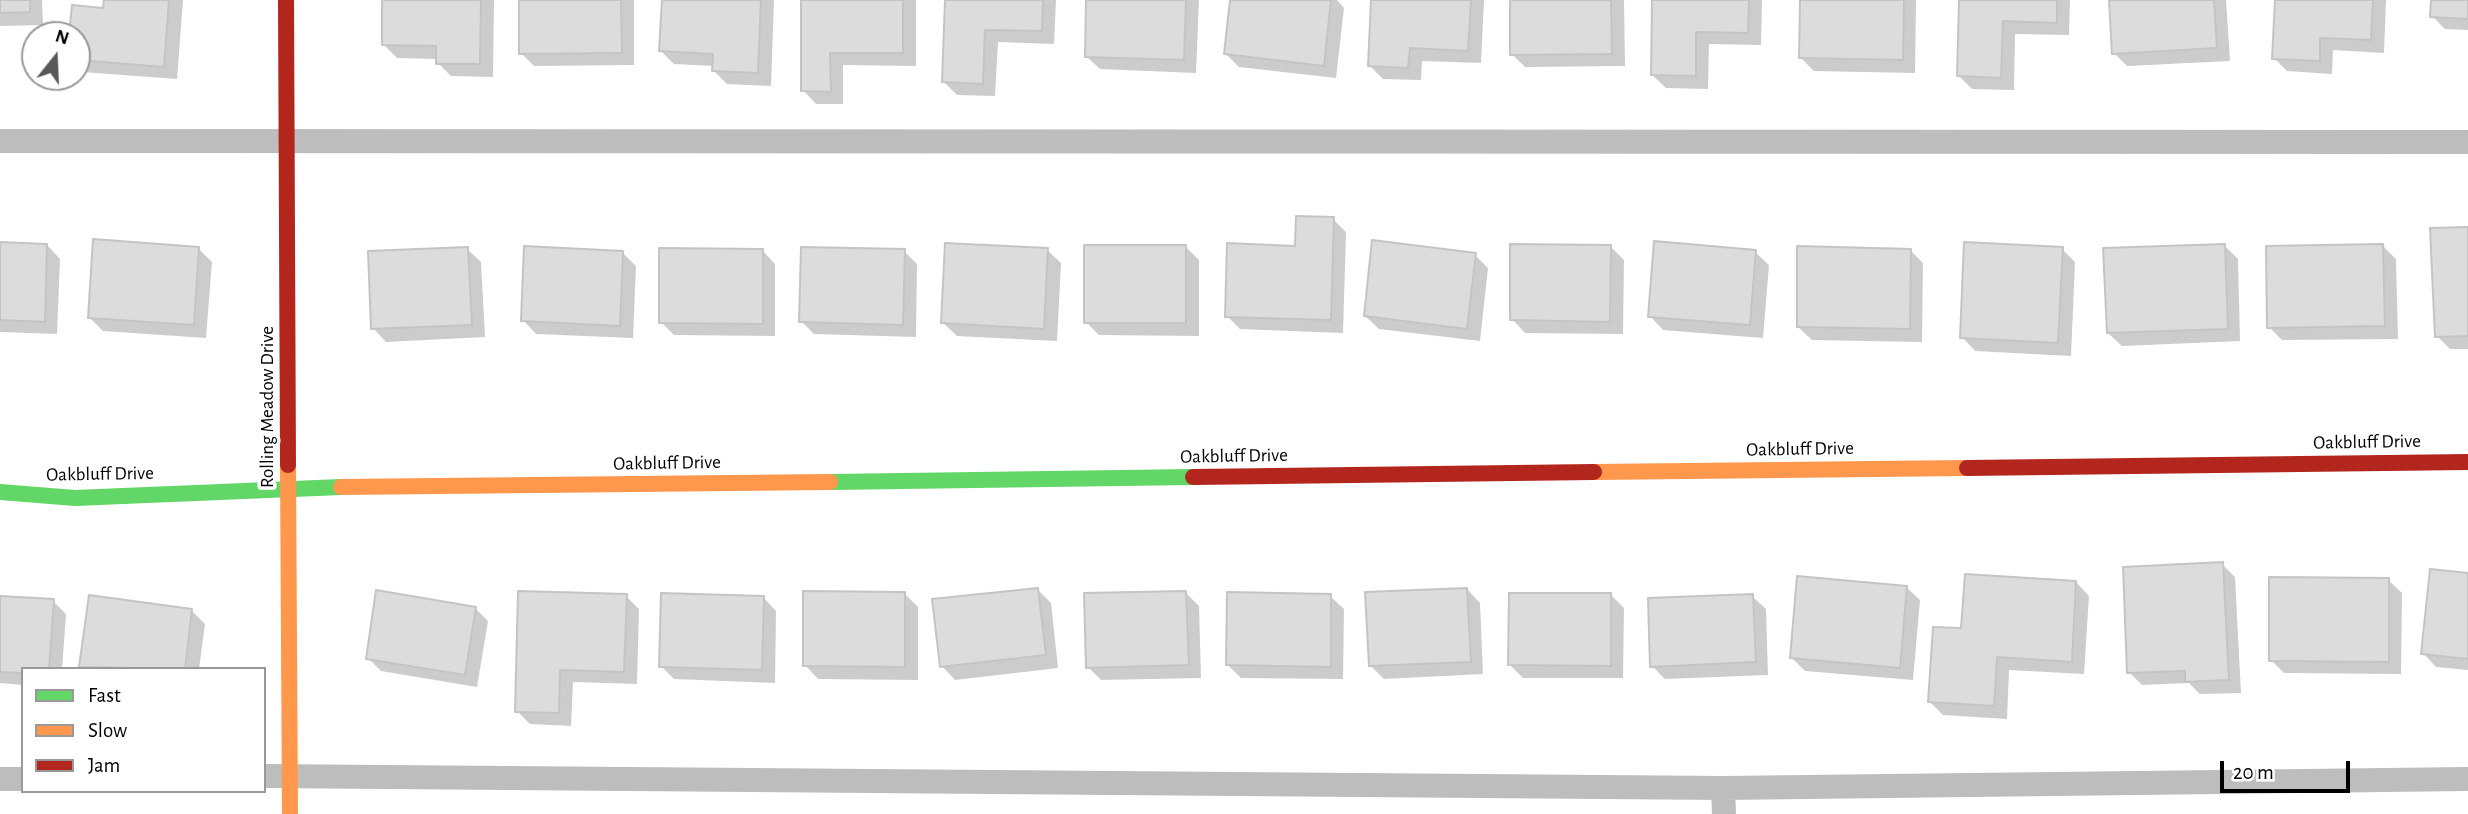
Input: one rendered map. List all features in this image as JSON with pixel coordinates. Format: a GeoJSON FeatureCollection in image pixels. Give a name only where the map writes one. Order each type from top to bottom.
{"type":"FeatureCollection","features":[{"type":"Feature","properties":{"kind":"street","name":"Rolling Meadow Drive"},"geometry":{"type":"LineString","coordinates":[[286,0],[292,775],[290,814]]}},
{"type":"Feature","properties":{"kind":"street","name":"Oakbluff Drive"},"geometry":{"type":"LineString","coordinates":[[0,492],[75,498],[288,488],[2468,462]]}},
{"type":"Feature","properties":{"kind":"lane"},"geometry":{"type":"LineString","coordinates":[[0,141],[2468,142]]}},
{"type":"Feature","properties":{"kind":"lane"},"geometry":{"type":"LineString","coordinates":[[266,776],[1723,788],[2468,779]]}},
{"type":"Feature","properties":{"kind":"lane"},"geometry":{"type":"LineString","coordinates":[[0,779],[21,779]]}},
{"type":"Feature","properties":{"kind":"lane"},"geometry":{"type":"LineString","coordinates":[[1723,788],[1724,814]]}},
{"type":"Feature","properties":{"kind":"building"},"geometry":{"type":"Polygon","coordinates":[[[0,0],[30,0],[30,12],[0,13],[0,0]]]}},
{"type":"Feature","properties":{"kind":"building"},"geometry":{"type":"Polygon","coordinates":[[[104,0],[169,0],[164,67],[91,61],[91,21],[70,21],[72,5],[103,8],[104,0]]]}},
{"type":"Feature","properties":{"kind":"building"},"geometry":{"type":"Polygon","coordinates":[[[382,0],[481,0],[480,64],[436,64],[436,46],[382,45],[382,0]]]}},
{"type":"Feature","properties":{"kind":"building"},"geometry":{"type":"Polygon","coordinates":[[[519,0],[621,0],[622,53],[519,54],[519,0]]]}},
{"type":"Feature","properties":{"kind":"building"},"geometry":{"type":"Polygon","coordinates":[[[662,0],[761,0],[758,73],[712,71],[713,54],[659,51],[662,0]]]}},
{"type":"Feature","properties":{"kind":"building"},"geometry":{"type":"Polygon","coordinates":[[[801,0],[903,0],[903,53],[830,53],[831,92],[801,91],[801,0]]]}},
{"type":"Feature","properties":{"kind":"building"},"geometry":{"type":"Polygon","coordinates":[[[945,0],[1043,0],[1042,31],[985,30],[983,84],[942,82],[945,0]]]}},
{"type":"Feature","properties":{"kind":"building"},"geometry":{"type":"Polygon","coordinates":[[[1086,0],[1186,0],[1184,60],[1085,57],[1086,0]]]}},
{"type":"Feature","properties":{"kind":"building"},"geometry":{"type":"Polygon","coordinates":[[[1230,0],[1331,0],[1324,66],[1224,54],[1230,0]]]}},
{"type":"Feature","properties":{"kind":"building"},"geometry":{"type":"Polygon","coordinates":[[[1371,0],[1471,0],[1468,51],[1410,48],[1408,68],[1368,66],[1371,0]]]}},
{"type":"Feature","properties":{"kind":"building"},"geometry":{"type":"Polygon","coordinates":[[[1510,0],[1611,0],[1612,54],[1510,55],[1510,0]]]}},
{"type":"Feature","properties":{"kind":"building"},"geometry":{"type":"Polygon","coordinates":[[[1652,0],[1749,0],[1748,33],[1696,32],[1696,76],[1651,75],[1652,0]]]}},
{"type":"Feature","properties":{"kind":"building"},"geometry":{"type":"Polygon","coordinates":[[[1800,0],[1904,0],[1903,60],[1799,58],[1800,0]]]}},
{"type":"Feature","properties":{"kind":"building"},"geometry":{"type":"Polygon","coordinates":[[[1959,0],[2057,0],[2057,23],[2003,21],[2001,78],[1957,76],[1959,0]]]}},
{"type":"Feature","properties":{"kind":"building"},"geometry":{"type":"Polygon","coordinates":[[[2109,0],[2214,0],[2217,48],[2112,54],[2109,0]]]}},
{"type":"Feature","properties":{"kind":"building"},"geometry":{"type":"Polygon","coordinates":[[[2275,0],[2373,0],[2371,40],[2320,38],[2320,61],[2272,59],[2275,0]]]}},
{"type":"Feature","properties":{"kind":"building"},"geometry":{"type":"Polygon","coordinates":[[[2431,0],[2468,0],[2468,19],[2430,17],[2431,0]]]}},
{"type":"Feature","properties":{"kind":"building"},"geometry":{"type":"Polygon","coordinates":[[[1296,216],[1334,217],[1331,320],[1225,317],[1227,243],[1295,246],[1296,216]]]}},
{"type":"Feature","properties":{"kind":"building"},"geometry":{"type":"Polygon","coordinates":[[[2468,227],[2468,336],[2435,337],[2430,228],[2468,227]]]}},
{"type":"Feature","properties":{"kind":"building"},"geometry":{"type":"Polygon","coordinates":[[[93,239],[199,247],[194,325],[88,318],[93,239]]]}},
{"type":"Feature","properties":{"kind":"building"},"geometry":{"type":"Polygon","coordinates":[[[1372,240],[1476,253],[1467,329],[1364,316],[1372,240]]]}},
{"type":"Feature","properties":{"kind":"building"},"geometry":{"type":"Polygon","coordinates":[[[1654,241],[1756,250],[1750,325],[1648,317],[1654,241]]]}},
{"type":"Feature","properties":{"kind":"building"},"geometry":{"type":"Polygon","coordinates":[[[0,242],[47,244],[45,322],[0,320],[0,242]]]}},
{"type":"Feature","properties":{"kind":"building"},"geometry":{"type":"Polygon","coordinates":[[[1964,242],[2063,247],[2058,343],[1960,338],[1964,242]]]}},
{"type":"Feature","properties":{"kind":"building"},"geometry":{"type":"Polygon","coordinates":[[[945,243],[1048,248],[1044,329],[941,323],[945,243]]]}},
{"type":"Feature","properties":{"kind":"building"},"geometry":{"type":"Polygon","coordinates":[[[1510,244],[1611,245],[1610,322],[1510,320],[1510,244]]]}},
{"type":"Feature","properties":{"kind":"building"},"geometry":{"type":"Polygon","coordinates":[[[2225,244],[2228,329],[2107,333],[2103,248],[2225,244]]]}},
{"type":"Feature","properties":{"kind":"building"},"geometry":{"type":"Polygon","coordinates":[[[2383,244],[2385,326],[2267,328],[2266,246],[2383,244]]]}},
{"type":"Feature","properties":{"kind":"building"},"geometry":{"type":"Polygon","coordinates":[[[1084,245],[1186,245],[1186,323],[1084,323],[1084,245]]]}},
{"type":"Feature","properties":{"kind":"building"},"geometry":{"type":"Polygon","coordinates":[[[524,246],[623,251],[620,326],[521,321],[524,246]]]}},
{"type":"Feature","properties":{"kind":"building"},"geometry":{"type":"Polygon","coordinates":[[[1797,246],[1911,249],[1910,329],[1797,327],[1797,246]]]}},
{"type":"Feature","properties":{"kind":"building"},"geometry":{"type":"Polygon","coordinates":[[[468,247],[472,325],[371,329],[368,251],[468,247]]]}},
{"type":"Feature","properties":{"kind":"building"},"geometry":{"type":"Polygon","coordinates":[[[801,247],[905,249],[903,325],[799,322],[801,247]]]}},
{"type":"Feature","properties":{"kind":"building"},"geometry":{"type":"Polygon","coordinates":[[[659,248],[763,249],[763,324],[659,323],[659,248]]]}},
{"type":"Feature","properties":{"kind":"building"},"geometry":{"type":"Polygon","coordinates":[[[2223,562],[2229,680],[2185,682],[2185,671],[2127,673],[2123,567],[2223,562]]]}},
{"type":"Feature","properties":{"kind":"building"},"geometry":{"type":"Polygon","coordinates":[[[2430,569],[2468,573],[2468,659],[2421,654],[2430,569]]]}},
{"type":"Feature","properties":{"kind":"building"},"geometry":{"type":"Polygon","coordinates":[[[1965,574],[2076,581],[2072,662],[1997,657],[1994,706],[1928,702],[1933,627],[1961,628],[1965,574]]]}},
{"type":"Feature","properties":{"kind":"building"},"geometry":{"type":"Polygon","coordinates":[[[1797,576],[1907,586],[1900,668],[1790,658],[1797,576]]]}},
{"type":"Feature","properties":{"kind":"building"},"geometry":{"type":"Polygon","coordinates":[[[2269,577],[2389,578],[2389,662],[2269,661],[2269,577]]]}},
{"type":"Feature","properties":{"kind":"building"},"geometry":{"type":"Polygon","coordinates":[[[1038,588],[1046,655],[940,667],[932,599],[1038,588]]]}},
{"type":"Feature","properties":{"kind":"building"},"geometry":{"type":"Polygon","coordinates":[[[1467,588],[1471,662],[1369,666],[1365,592],[1467,588]]]}},
{"type":"Feature","properties":{"kind":"building"},"geometry":{"type":"Polygon","coordinates":[[[376,590],[476,607],[465,675],[366,659],[376,590]]]}},
{"type":"Feature","properties":{"kind":"building"},"geometry":{"type":"Polygon","coordinates":[[[518,591],[627,594],[624,672],[560,670],[559,713],[515,712],[518,591]]]}},
{"type":"Feature","properties":{"kind":"building"},"geometry":{"type":"Polygon","coordinates":[[[803,591],[905,592],[905,667],[803,666],[803,591]]]}},
{"type":"Feature","properties":{"kind":"building"},"geometry":{"type":"Polygon","coordinates":[[[1186,591],[1189,665],[1086,668],[1084,593],[1186,591]]]}},
{"type":"Feature","properties":{"kind":"building"},"geometry":{"type":"Polygon","coordinates":[[[1227,592],[1331,594],[1331,667],[1226,665],[1227,592]]]}},
{"type":"Feature","properties":{"kind":"building"},"geometry":{"type":"Polygon","coordinates":[[[661,593],[764,596],[762,670],[659,667],[661,593]]]}},
{"type":"Feature","properties":{"kind":"building"},"geometry":{"type":"Polygon","coordinates":[[[1509,593],[1611,593],[1611,666],[1508,665],[1509,593]]]}},
{"type":"Feature","properties":{"kind":"building"},"geometry":{"type":"Polygon","coordinates":[[[1753,594],[1756,662],[1650,667],[1648,598],[1753,594]]]}},
{"type":"Feature","properties":{"kind":"building"},"geometry":{"type":"Polygon","coordinates":[[[89,595],[192,609],[185,667],[79,667],[89,595]]]}},
{"type":"Feature","properties":{"kind":"building"},"geometry":{"type":"Polygon","coordinates":[[[0,596],[54,599],[49,667],[21,667],[21,673],[0,672],[0,596]]]}},
{"type":"Feature","properties":{"kind":"traffic: fast"},"geometry":{"type":"LineString","coordinates":[[830,482],[1193,477]]}},
{"type":"Feature","properties":{"kind":"traffic: fast"},"geometry":{"type":"LineString","coordinates":[[0,492],[75,498],[341,487]]}},
{"type":"Feature","properties":{"kind":"traffic: slow"},"geometry":{"type":"LineString","coordinates":[[288,465],[290,814]]}},
{"type":"Feature","properties":{"kind":"traffic: slow"},"geometry":{"type":"LineString","coordinates":[[1594,472],[1967,468]]}},
{"type":"Feature","properties":{"kind":"traffic: slow"},"geometry":{"type":"LineString","coordinates":[[341,487],[830,482]]}},
{"type":"Feature","properties":{"kind":"traffic: jam"},"geometry":{"type":"LineString","coordinates":[[286,0],[288,465]]}},
{"type":"Feature","properties":{"kind":"traffic: jam"},"geometry":{"type":"LineString","coordinates":[[1967,468],[2468,462]]}},
{"type":"Feature","properties":{"kind":"traffic: jam"},"geometry":{"type":"LineString","coordinates":[[1193,477],[1594,472]]}}]}
